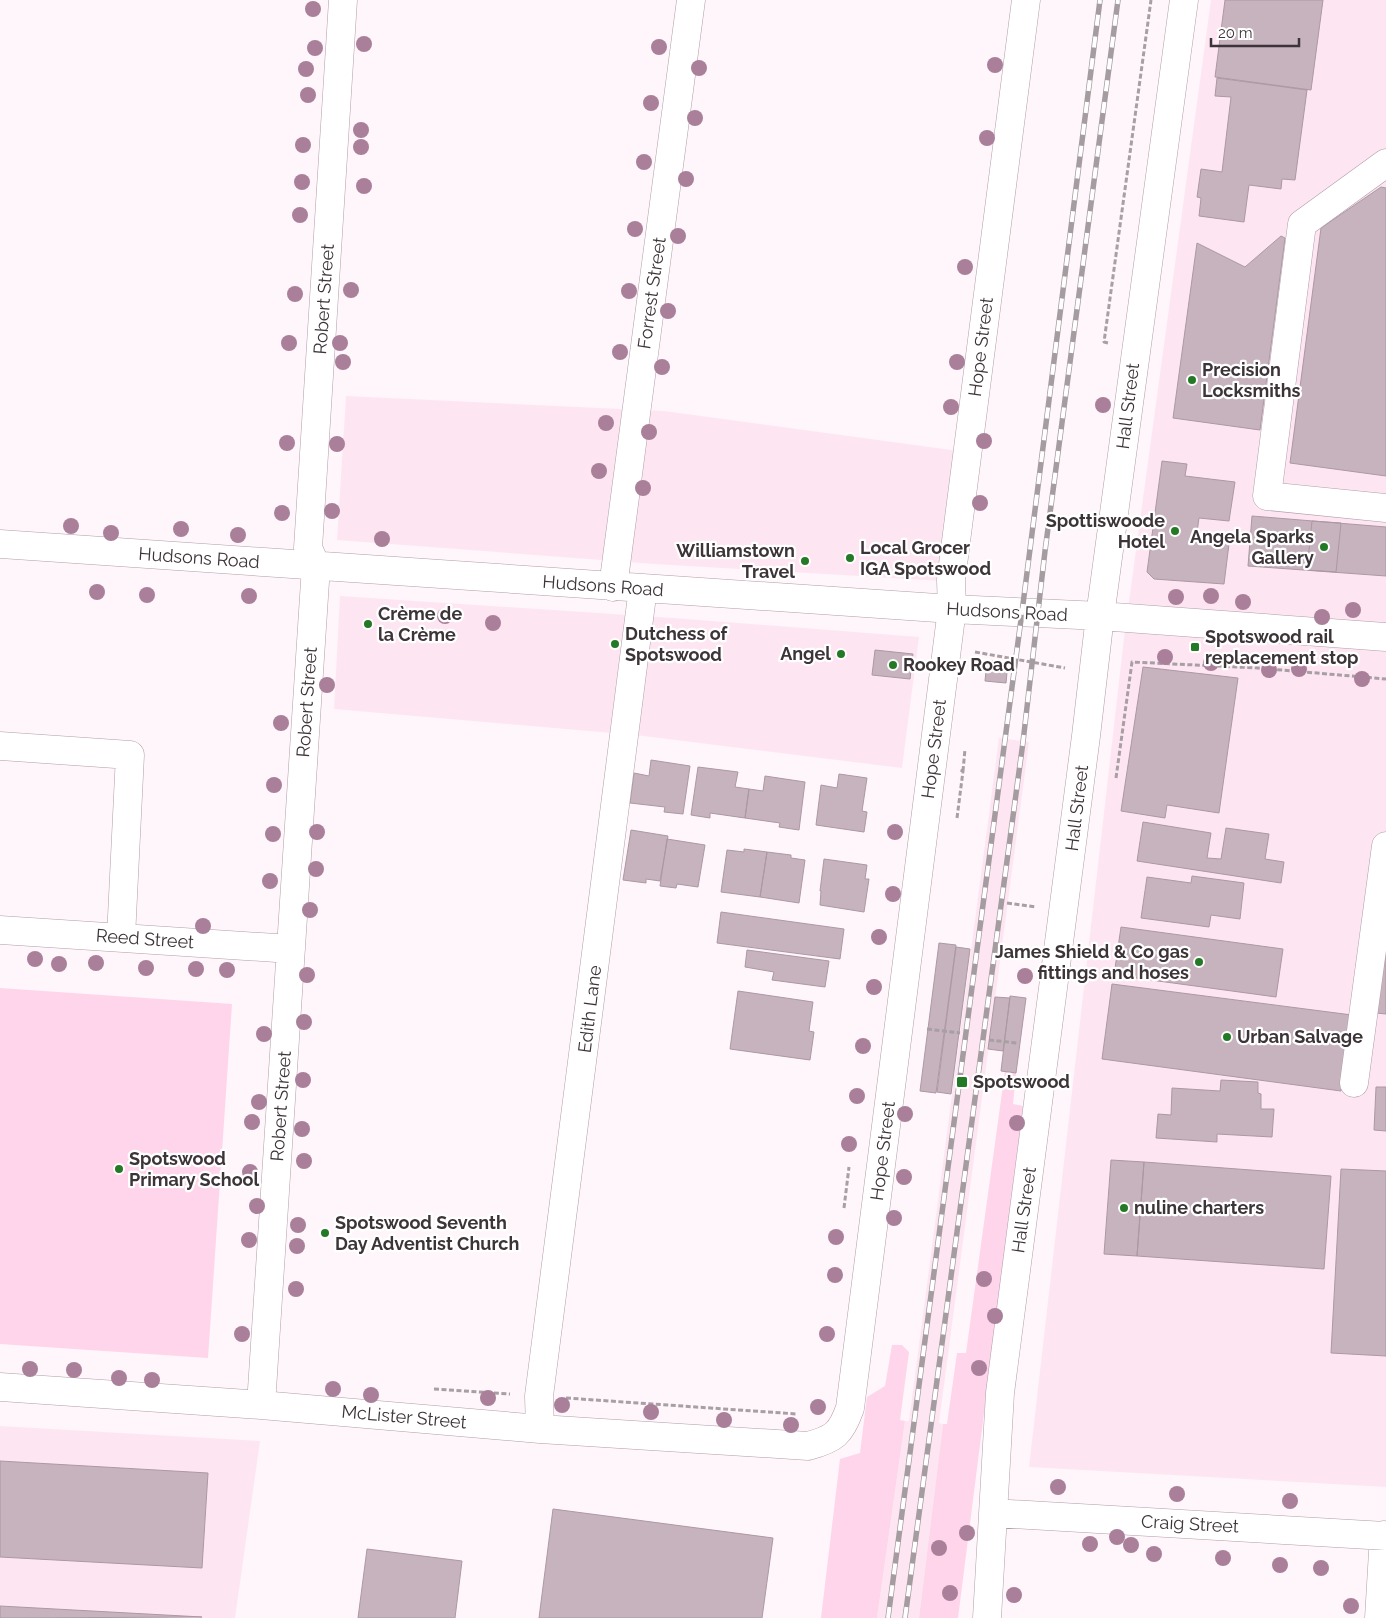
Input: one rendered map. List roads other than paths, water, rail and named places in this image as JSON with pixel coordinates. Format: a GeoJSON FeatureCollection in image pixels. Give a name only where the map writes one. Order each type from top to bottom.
{"type":"FeatureCollection","features":[{"type":"Feature","properties":{"kind":"street","name":"Robert Street"},"geometry":{"type":"LineString","coordinates":[[261,1405],[316,566],[308,548],[343,0]]}},
{"type":"Feature","properties":{"kind":"street","name":"Forrest Street"},"geometry":{"type":"LineString","coordinates":[[613,587],[691,0]]}},
{"type":"Feature","properties":{"kind":"street","name":"Hope Street"},"geometry":{"type":"LineString","coordinates":[[808,1446],[824,1442],[836,1436],[845,1423],[850,1408],[952,609],[951,580],[1026,0]]}},
{"type":"Feature","properties":{"kind":"street","name":"Hall Street"},"geometry":{"type":"LineString","coordinates":[[987,1618],[1000,1393],[1100,616],[1184,0]]}},
{"type":"Feature","properties":{"kind":"street"},"geometry":{"type":"LineString","coordinates":[[1386,163],[1302,224],[1267,496],[1386,508]]}},
{"type":"Feature","properties":{"kind":"street","name":"Hudsons Road"},"geometry":{"type":"LineString","coordinates":[[0,544],[613,587],[952,609],[1100,616],[1386,637]]}},
{"type":"Feature","properties":{"kind":"street","name":"Edith Lane"},"geometry":{"type":"LineString","coordinates":[[540,1429],[539,1396],[643,588]]}},
{"type":"Feature","properties":{"kind":"street"},"geometry":{"type":"LineString","coordinates":[[0,746],[130,755],[121,937]]}},
{"type":"Feature","properties":{"kind":"street"},"geometry":{"type":"LineString","coordinates":[[1354,1083],[1386,846]]}},
{"type":"Feature","properties":{"kind":"street","name":"Reed Street"},"geometry":{"type":"LineString","coordinates":[[0,930],[291,949]]}},
{"type":"Feature","properties":{"kind":"street","name":"McLister Street"},"geometry":{"type":"LineString","coordinates":[[0,1387],[261,1405],[540,1429],[808,1446]]}},
{"type":"Feature","properties":{"kind":"street","name":"Craig Street"},"geometry":{"type":"LineString","coordinates":[[994,1513],[1385,1536]]}},
{"type":"Feature","properties":{"kind":"street"},"geometry":{"type":"LineString","coordinates":[[1379,1618],[1385,1536]]}},
{"type":"Feature","properties":{"kind":"railway"},"geometry":{"type":"LineString","coordinates":[[888,1618],[1022,612],[1100,0]]}},
{"type":"Feature","properties":{"kind":"railway"},"geometry":{"type":"LineString","coordinates":[[905,1618],[1023,742],[1045,551],[1118,0]]}},
{"type":"Feature","properties":{"kind":"place","name":"Precision Locksmiths"},"geometry":{"type":"Point","coordinates":[1192,380]}},
{"type":"Feature","properties":{"kind":"place","name":"Spottiswoode Hotel"},"geometry":{"type":"Point","coordinates":[1175,531]}},
{"type":"Feature","properties":{"kind":"place","name":"Angela Sparks Gallery"},"geometry":{"type":"Point","coordinates":[1324,547]}},
{"type":"Feature","properties":{"kind":"place","name":"Local Grocer IGA Spotswood"},"geometry":{"type":"Point","coordinates":[850,558]}},
{"type":"Feature","properties":{"kind":"place","name":"Williamstown Travel"},"geometry":{"type":"Point","coordinates":[805,561]}},
{"type":"Feature","properties":{"kind":"place","name":"Crème de la Crème"},"geometry":{"type":"Point","coordinates":[368,624]}},
{"type":"Feature","properties":{"kind":"place","name":"Dutchess of Spotswood"},"geometry":{"type":"Point","coordinates":[615,644]}},
{"type":"Feature","properties":{"kind":"place","name":"Spotswood rail replacement stop"},"geometry":{"type":"Point","coordinates":[1195,647]}},
{"type":"Feature","properties":{"kind":"place","name":"Angel"},"geometry":{"type":"Point","coordinates":[841,654]}},
{"type":"Feature","properties":{"kind":"place","name":"Rookey Road"},"geometry":{"type":"Point","coordinates":[893,665]}},
{"type":"Feature","properties":{"kind":"place","name":"James Shield & Co gas fittings and hoses"},"geometry":{"type":"Point","coordinates":[1199,962]}},
{"type":"Feature","properties":{"kind":"place","name":"Urban Salvage"},"geometry":{"type":"Point","coordinates":[1227,1037]}},
{"type":"Feature","properties":{"kind":"place","name":"Spotswood"},"geometry":{"type":"Point","coordinates":[962,1082]}},
{"type":"Feature","properties":{"kind":"place","name":"Spotswood Primary School"},"geometry":{"type":"Point","coordinates":[119,1169]}},
{"type":"Feature","properties":{"kind":"place","name":"nuline charters"},"geometry":{"type":"Point","coordinates":[1124,1208]}},
{"type":"Feature","properties":{"kind":"place","name":"Spotswood Seventh Day Adventist Church"},"geometry":{"type":"Point","coordinates":[325,1233]}}]}
